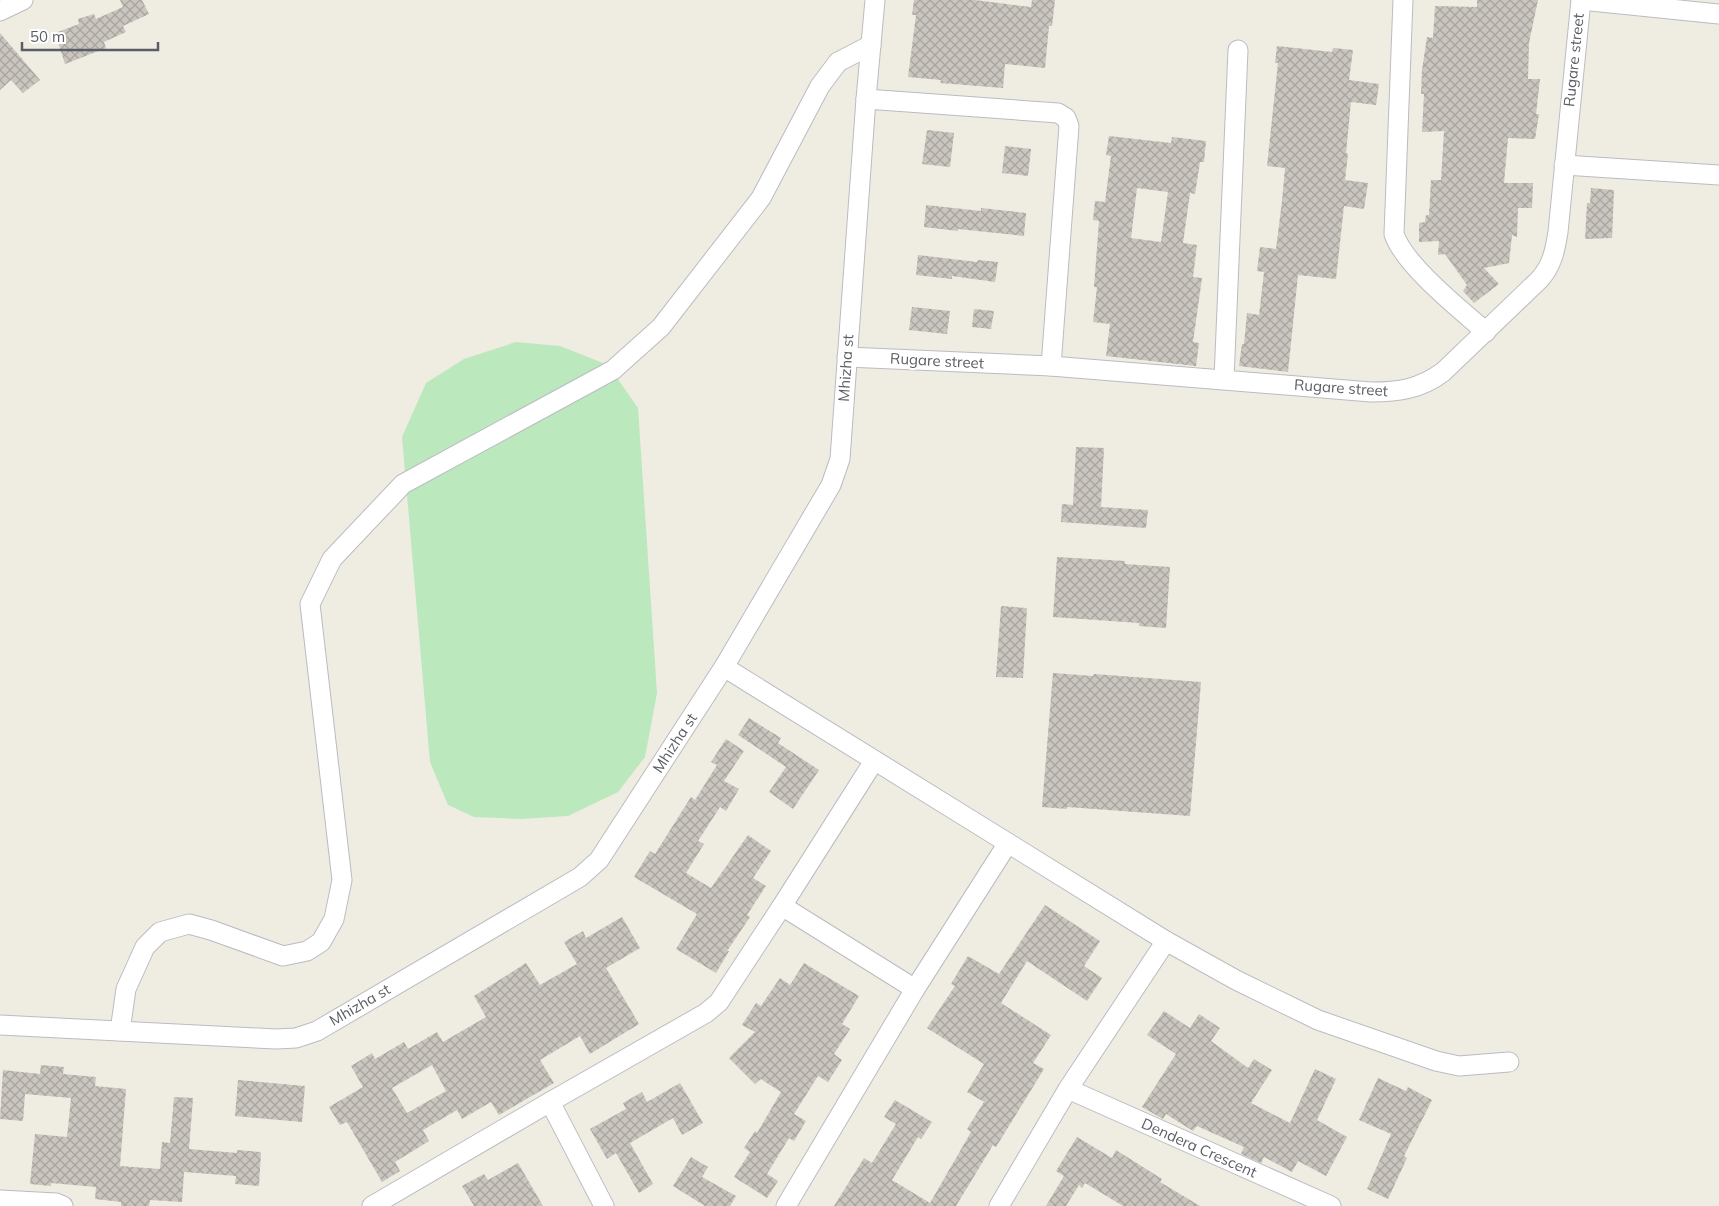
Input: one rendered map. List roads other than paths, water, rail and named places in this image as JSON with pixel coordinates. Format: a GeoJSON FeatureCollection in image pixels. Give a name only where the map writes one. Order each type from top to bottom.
{"type":"FeatureCollection","features":[{"type":"Feature","properties":{"kind":"street"},"geometry":{"type":"LineString","coordinates":[[0,11],[23,0]]}},
{"type":"Feature","properties":{"kind":"street","name":"Mhizha st"},"geometry":{"type":"LineString","coordinates":[[0,1025],[276,1039],[296,1038],[317,1031],[590,870],[605,852],[724,667],[831,485],[840,459],[875,0]]}},
{"type":"Feature","properties":{"kind":"street"},"geometry":{"type":"LineString","coordinates":[[1403,0],[1394,234],[1401,250],[1408,258],[1448,299],[1486,332]]}},
{"type":"Feature","properties":{"kind":"street"},"geometry":{"type":"LineString","coordinates":[[1581,0],[1719,14]]}},
{"type":"Feature","properties":{"kind":"street","name":"Rugare street"},"geometry":{"type":"LineString","coordinates":[[847,357],[1051,366],[1371,392],[1397,392],[1431,381],[1486,332],[1539,280],[1554,255],[1558,232],[1581,0]]}},
{"type":"Feature","properties":{"kind":"street"},"geometry":{"type":"LineString","coordinates":[[120,1031],[126,989],[145,947],[160,932],[189,924],[283,956],[307,951],[321,942],[334,919],[342,880],[310,604],[332,560],[404,484],[612,370],[661,327],[761,198],[820,86],[838,62],[871,45]]}},
{"type":"Feature","properties":{"kind":"street"},"geometry":{"type":"LineString","coordinates":[[1224,379],[1238,50]]}},
{"type":"Feature","properties":{"kind":"street"},"geometry":{"type":"LineString","coordinates":[[866,99],[1058,113],[1066,118],[1069,126],[1051,366]]}},
{"type":"Feature","properties":{"kind":"street"},"geometry":{"type":"LineString","coordinates":[[1564,165],[1719,175]]}},
{"type":"Feature","properties":{"kind":"street"},"geometry":{"type":"LineString","coordinates":[[724,667],[1166,941],[1236,980],[1327,1023],[1436,1061],[1459,1066],[1509,1062]]}},
{"type":"Feature","properties":{"kind":"street"},"geometry":{"type":"LineString","coordinates":[[372,1206],[706,1014],[719,1002],[874,761]]}},
{"type":"Feature","properties":{"kind":"street"},"geometry":{"type":"LineString","coordinates":[[786,1206],[915,989],[928,972],[1008,843]]}},
{"type":"Feature","properties":{"kind":"street"},"geometry":{"type":"LineString","coordinates":[[782,906],[915,989]]}},
{"type":"Feature","properties":{"kind":"street"},"geometry":{"type":"LineString","coordinates":[[999,1206],[1068,1089],[1166,941]]}},
{"type":"Feature","properties":{"kind":"street","name":"Dendera Crescent"},"geometry":{"type":"LineString","coordinates":[[1068,1089],[1331,1206]]}},
{"type":"Feature","properties":{"kind":"street"},"geometry":{"type":"LineString","coordinates":[[550,1102],[604,1206]]}},
{"type":"Feature","properties":{"kind":"street"},"geometry":{"type":"LineString","coordinates":[[0,1200],[56,1203],[63,1206]]}}]}
